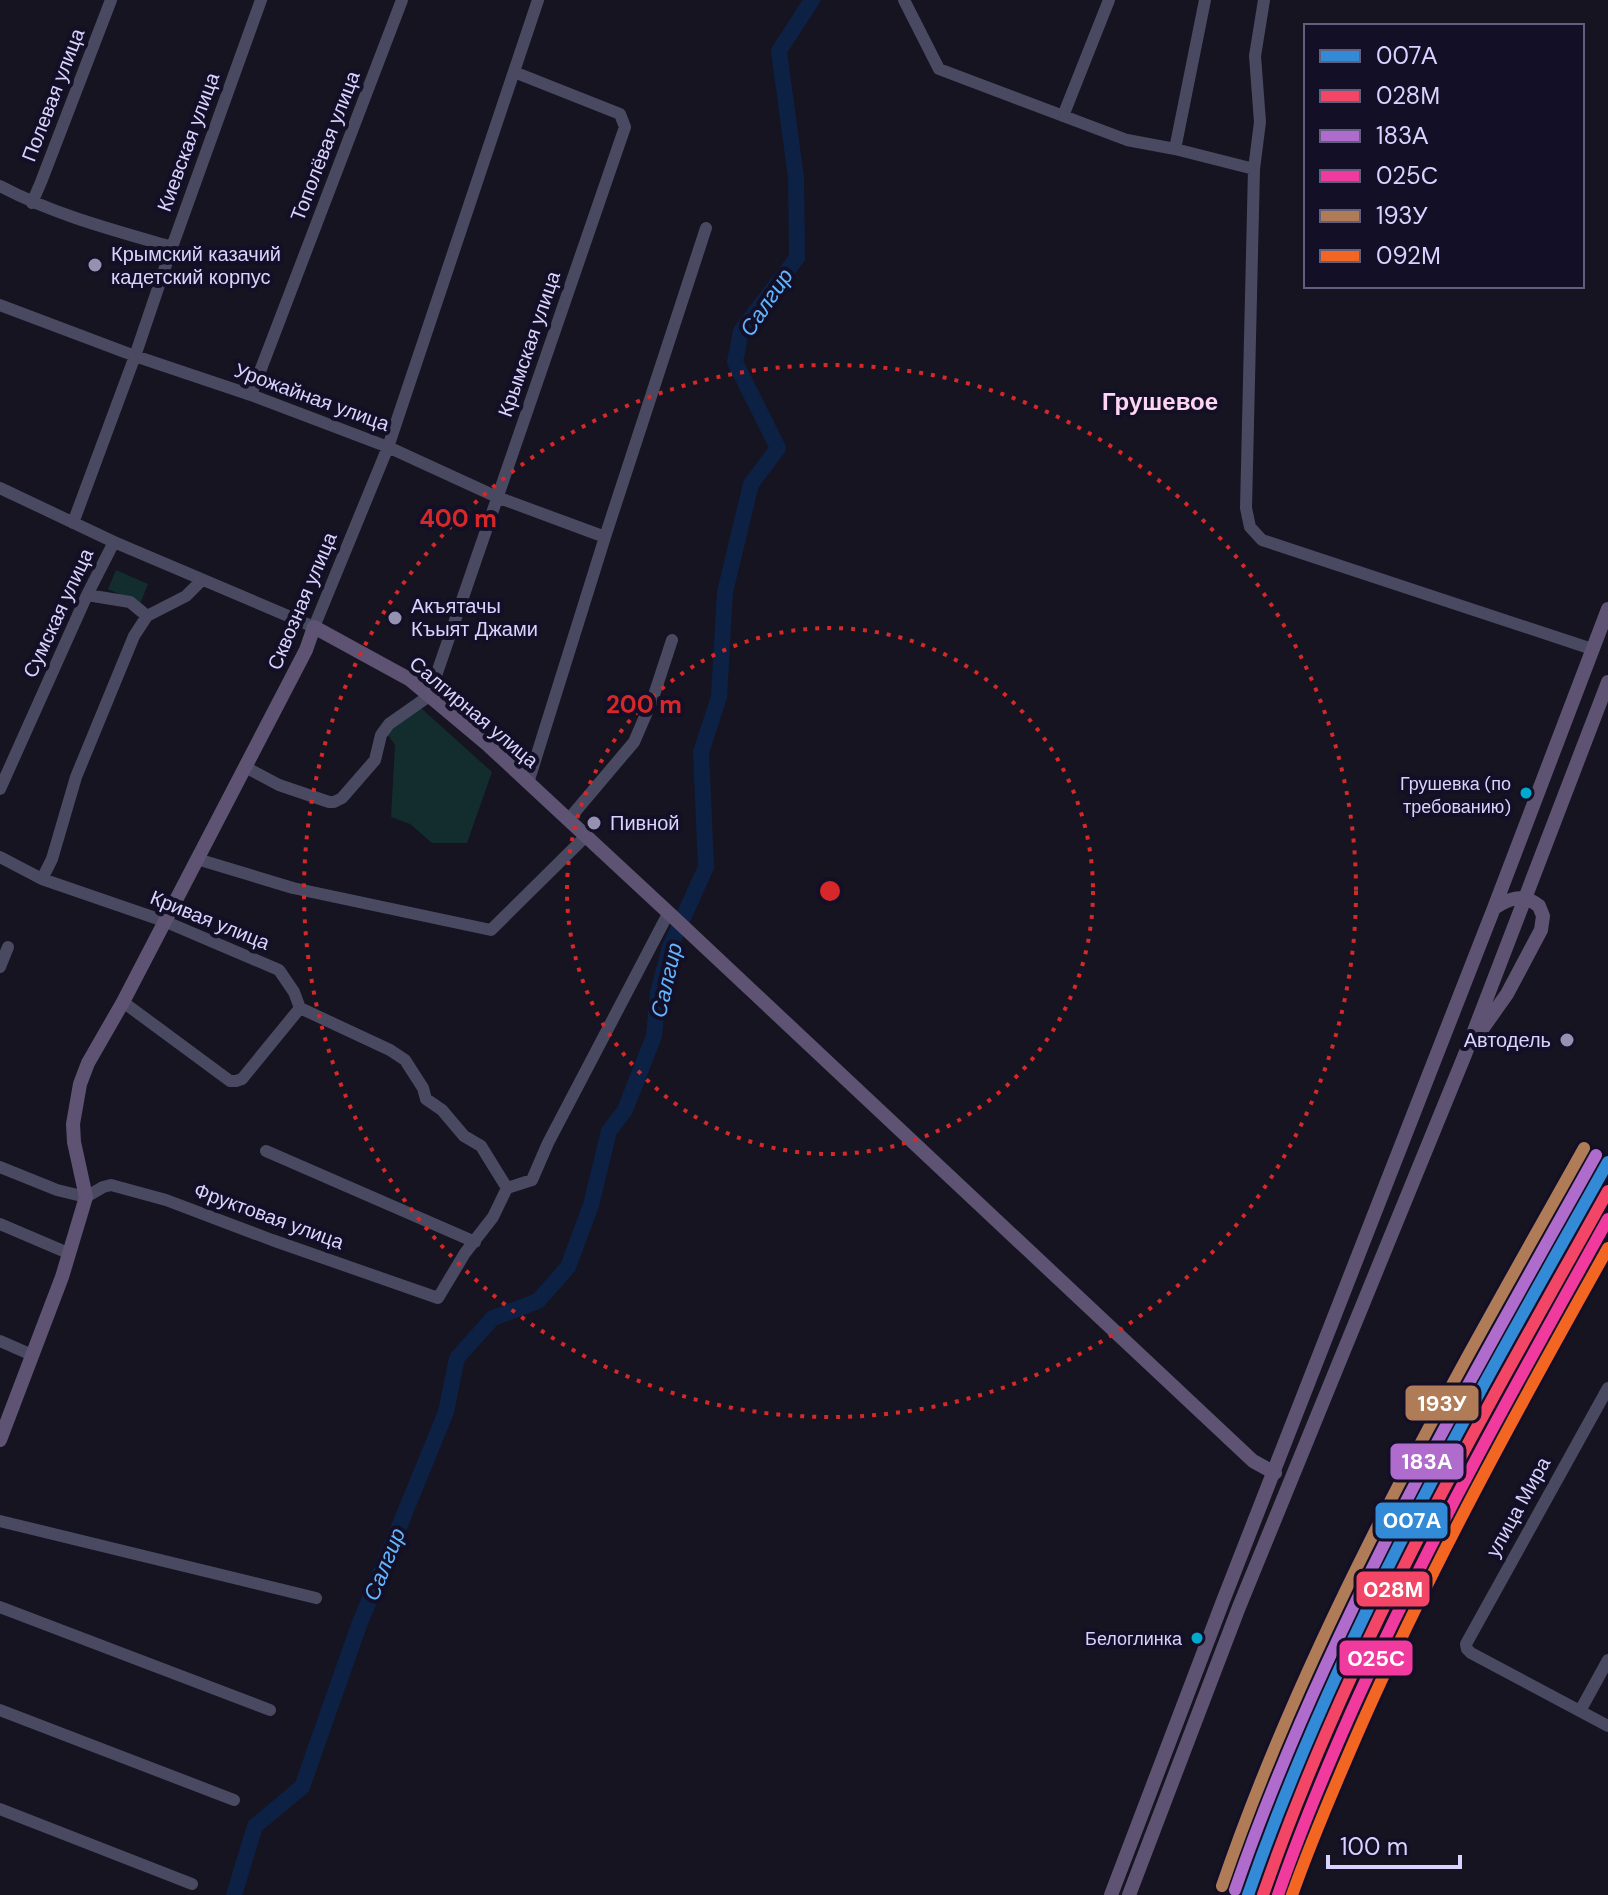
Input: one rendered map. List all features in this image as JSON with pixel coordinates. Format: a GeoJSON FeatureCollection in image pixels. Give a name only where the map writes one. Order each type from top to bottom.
{"type":"FeatureCollection","features":[{"type":"Feature","properties":{"kind":"main road"},"geometry":{"type":"LineString","coordinates":[[1111,1895],[1608,609]]}},
{"type":"Feature","properties":{"kind":"main road","name":"Салгирная улица"},"geometry":{"type":"LineString","coordinates":[[314,627],[409,679],[489,746],[1253,1461],[1275,1473]]}},
{"type":"Feature","properties":{"kind":"main road","name":"Сквозная улица"},"geometry":{"type":"LineString","coordinates":[[86,1197],[73,1124],[75,1103],[88,1063],[123,1002],[306,650],[314,627]]}},
{"type":"Feature","properties":{"kind":"main road"},"geometry":{"type":"LineString","coordinates":[[1129,1895],[1239,1607],[1530,900],[1534,874],[1608,682]]}},
{"type":"Feature","properties":{"kind":"main road"},"geometry":{"type":"LineString","coordinates":[[1466,1052],[1507,994],[1541,930],[1543,916],[1539,906],[1530,900],[1508,900],[1494,908]]}},
{"type":"Feature","properties":{"kind":"main road"},"geometry":{"type":"LineString","coordinates":[[0,1440],[62,1277],[86,1197]]}},
{"type":"Feature","properties":{"kind":"street","name":"Полевая улица"},"geometry":{"type":"LineString","coordinates":[[32,203],[111,0]]}},
{"type":"Feature","properties":{"kind":"street","name":"Киевская улица"},"geometry":{"type":"LineString","coordinates":[[73,523],[261,0]]}},
{"type":"Feature","properties":{"kind":"street","name":"Тополёвая улица"},"geometry":{"type":"LineString","coordinates":[[251,395],[402,0]]}},
{"type":"Feature","properties":{"kind":"street","name":"Сквозная улица"},"geometry":{"type":"LineString","coordinates":[[314,627],[388,447],[538,0]]}},
{"type":"Feature","properties":{"kind":"street"},"geometry":{"type":"LineString","coordinates":[[904,0],[939,69],[1127,140],[1254,169]]}},
{"type":"Feature","properties":{"kind":"street"},"geometry":{"type":"LineString","coordinates":[[1063,116],[1109,0]]}},
{"type":"Feature","properties":{"kind":"street"},"geometry":{"type":"LineString","coordinates":[[1175,149],[1205,0]]}},
{"type":"Feature","properties":{"kind":"street"},"geometry":{"type":"LineString","coordinates":[[1264,0],[1255,56],[1260,122],[1254,169],[1246,508],[1250,527],[1262,540],[1592,649]]}},
{"type":"Feature","properties":{"kind":"street","name":"Крымская улица"},"geometry":{"type":"LineString","coordinates":[[429,696],[625,127],[620,114],[514,72]]}},
{"type":"Feature","properties":{"kind":"street"},"geometry":{"type":"LineString","coordinates":[[0,186],[32,203],[92,225],[172,247]]}},
{"type":"Feature","properties":{"kind":"street"},"geometry":{"type":"LineString","coordinates":[[528,783],[706,228]]}},
{"type":"Feature","properties":{"kind":"street","name":"Урожайная улица"},"geometry":{"type":"LineString","coordinates":[[0,305],[388,447],[497,497],[605,537]]}},
{"type":"Feature","properties":{"kind":"street","name":"Салгирная улица"},"geometry":{"type":"LineString","coordinates":[[0,488],[114,542],[314,627]]}},
{"type":"Feature","properties":{"kind":"street","name":"Сумская улица"},"geometry":{"type":"LineString","coordinates":[[0,789],[114,542]]}},
{"type":"Feature","properties":{"kind":"street"},"geometry":{"type":"LineString","coordinates":[[42,879],[52,859],[76,777],[134,636],[147,616],[186,596],[202,580]]}},
{"type":"Feature","properties":{"kind":"street"},"geometry":{"type":"LineString","coordinates":[[87,595],[130,602],[147,616]]}},
{"type":"Feature","properties":{"kind":"street"},"geometry":{"type":"LineString","coordinates":[[568,820],[634,742],[653,698],[672,640]]}},
{"type":"Feature","properties":{"kind":"street"},"geometry":{"type":"LineString","coordinates":[[245,767],[279,785],[334,802],[342,798],[375,760],[381,735],[389,724],[429,696]]}},
{"type":"Feature","properties":{"kind":"street"},"geometry":{"type":"LineString","coordinates":[[197,859],[293,888],[491,930],[586,836]]}},
{"type":"Feature","properties":{"kind":"street","name":"Кривая улица"},"geometry":{"type":"LineString","coordinates":[[0,857],[42,879],[164,921],[279,970],[294,992],[300,1008]]}},
{"type":"Feature","properties":{"kind":"street"},"geometry":{"type":"LineString","coordinates":[[266,1151],[475,1242],[493,1217],[507,1188],[532,1180],[548,1143],[670,914]]}},
{"type":"Feature","properties":{"kind":"street"},"geometry":{"type":"LineString","coordinates":[[0,967],[8,947]]}},
{"type":"Feature","properties":{"kind":"street"},"geometry":{"type":"LineString","coordinates":[[123,1002],[230,1081],[242,1079],[300,1008],[390,1050],[405,1060],[423,1088],[426,1099],[442,1110],[464,1136],[481,1146],[507,1188]]}},
{"type":"Feature","properties":{"kind":"street"},"geometry":{"type":"LineString","coordinates":[[0,1167],[57,1190],[86,1197]]}},
{"type":"Feature","properties":{"kind":"street","name":"Фруктовая улица"},"geometry":{"type":"LineString","coordinates":[[86,1197],[111,1185],[166,1200],[438,1298],[475,1242]]}},
{"type":"Feature","properties":{"kind":"street"},"geometry":{"type":"LineString","coordinates":[[0,1224],[68,1253]]}},
{"type":"Feature","properties":{"kind":"street"},"geometry":{"type":"LineString","coordinates":[[0,1341],[32,1355]]}},
{"type":"Feature","properties":{"kind":"street","name":"улица Мира"},"geometry":{"type":"LineString","coordinates":[[1580,1711],[1471,1653],[1466,1641],[1608,1388]]}},
{"type":"Feature","properties":{"kind":"street"},"geometry":{"type":"LineString","coordinates":[[0,1521],[316,1598]]}},
{"type":"Feature","properties":{"kind":"street"},"geometry":{"type":"LineString","coordinates":[[0,1607],[270,1710]]}},
{"type":"Feature","properties":{"kind":"street"},"geometry":{"type":"LineString","coordinates":[[1608,1660],[1580,1711],[1608,1726]]}},
{"type":"Feature","properties":{"kind":"street"},"geometry":{"type":"LineString","coordinates":[[0,1710],[234,1800]]}},
{"type":"Feature","properties":{"kind":"street"},"geometry":{"type":"LineString","coordinates":[[0,1809],[192,1884]]}},
{"type":"Feature","properties":{"kind":"green space"},"geometry":{"type":"Polygon","coordinates":[[[116,570],[148,584],[140,604],[108,589],[116,570]]]}},
{"type":"Feature","properties":{"kind":"green space"},"geometry":{"type":"Polygon","coordinates":[[[421,708],[492,772],[467,843],[432,843],[410,824],[391,817],[395,745],[388,735],[390,726],[421,708]]]}},
{"type":"Feature","properties":{"kind":"waterway","name":"Салгир"},"geometry":{"type":"LineString","coordinates":[[234,1895],[255,1826],[302,1787],[359,1625],[446,1412],[457,1358],[493,1318],[538,1301],[568,1267],[591,1205],[609,1131],[625,1110],[654,1036],[658,992],[670,947],[706,867],[701,752],[719,697],[725,592],[751,484],[778,448],[735,362],[741,331],[797,258],[796,178],[779,51],[812,0]]}},
{"type":"Feature","properties":{"kind":"transit line","name":"193У"},"geometry":{"type":"LineString","coordinates":[[1222,1886],[1258,1789],[1340,1601],[1434,1418],[1584,1148]]}},
{"type":"Feature","properties":{"kind":"transit line","name":"183А"},"geometry":{"type":"LineString","coordinates":[[1235,1890],[1310,1700],[1353,1607],[1447,1424],[1596,1155]]}},
{"type":"Feature","properties":{"kind":"transit line","name":"007А"},"geometry":{"type":"LineString","coordinates":[[1248,1895],[1323,1705],[1366,1612],[1459,1430],[1608,1162]]}},
{"type":"Feature","properties":{"kind":"transit line","name":"028М"},"geometry":{"type":"LineString","coordinates":[[1263,1895],[1297,1803],[1376,1624],[1465,1448],[1608,1191]]}},
{"type":"Feature","properties":{"kind":"transit line","name":"025С"},"geometry":{"type":"LineString","coordinates":[[1278,1895],[1331,1759],[1379,1652],[1506,1403],[1608,1219]]}},
{"type":"Feature","properties":{"kind":"transit line","name":"092М"},"geometry":{"type":"LineString","coordinates":[[1292,1895],[1344,1764],[1419,1601],[1511,1423],[1608,1248]]}},
{"type":"Feature","properties":{"kind":"place","name":"Крымский казачий кадетский корпус"},"geometry":{"type":"Point","coordinates":[95,265]}},
{"type":"Feature","properties":{"kind":"place","name":"Акъятачы Къыят Джами"},"geometry":{"type":"Point","coordinates":[395,618]}},
{"type":"Feature","properties":{"kind":"place","name":"Грушевка (по требованию)"},"geometry":{"type":"Point","coordinates":[1526,793]}},
{"type":"Feature","properties":{"kind":"place","name":"Пивной"},"geometry":{"type":"Point","coordinates":[594,823]}},
{"type":"Feature","properties":{"kind":"place","name":"Автодель"},"geometry":{"type":"Point","coordinates":[1567,1040]}},
{"type":"Feature","properties":{"kind":"place","name":"Белоглинка"},"geometry":{"type":"Point","coordinates":[1197,1638]}},
{"type":"Feature","properties":{"kind":"district","name":"Грушевое"},"geometry":{"type":"Point","coordinates":[1160,402]}}]}
